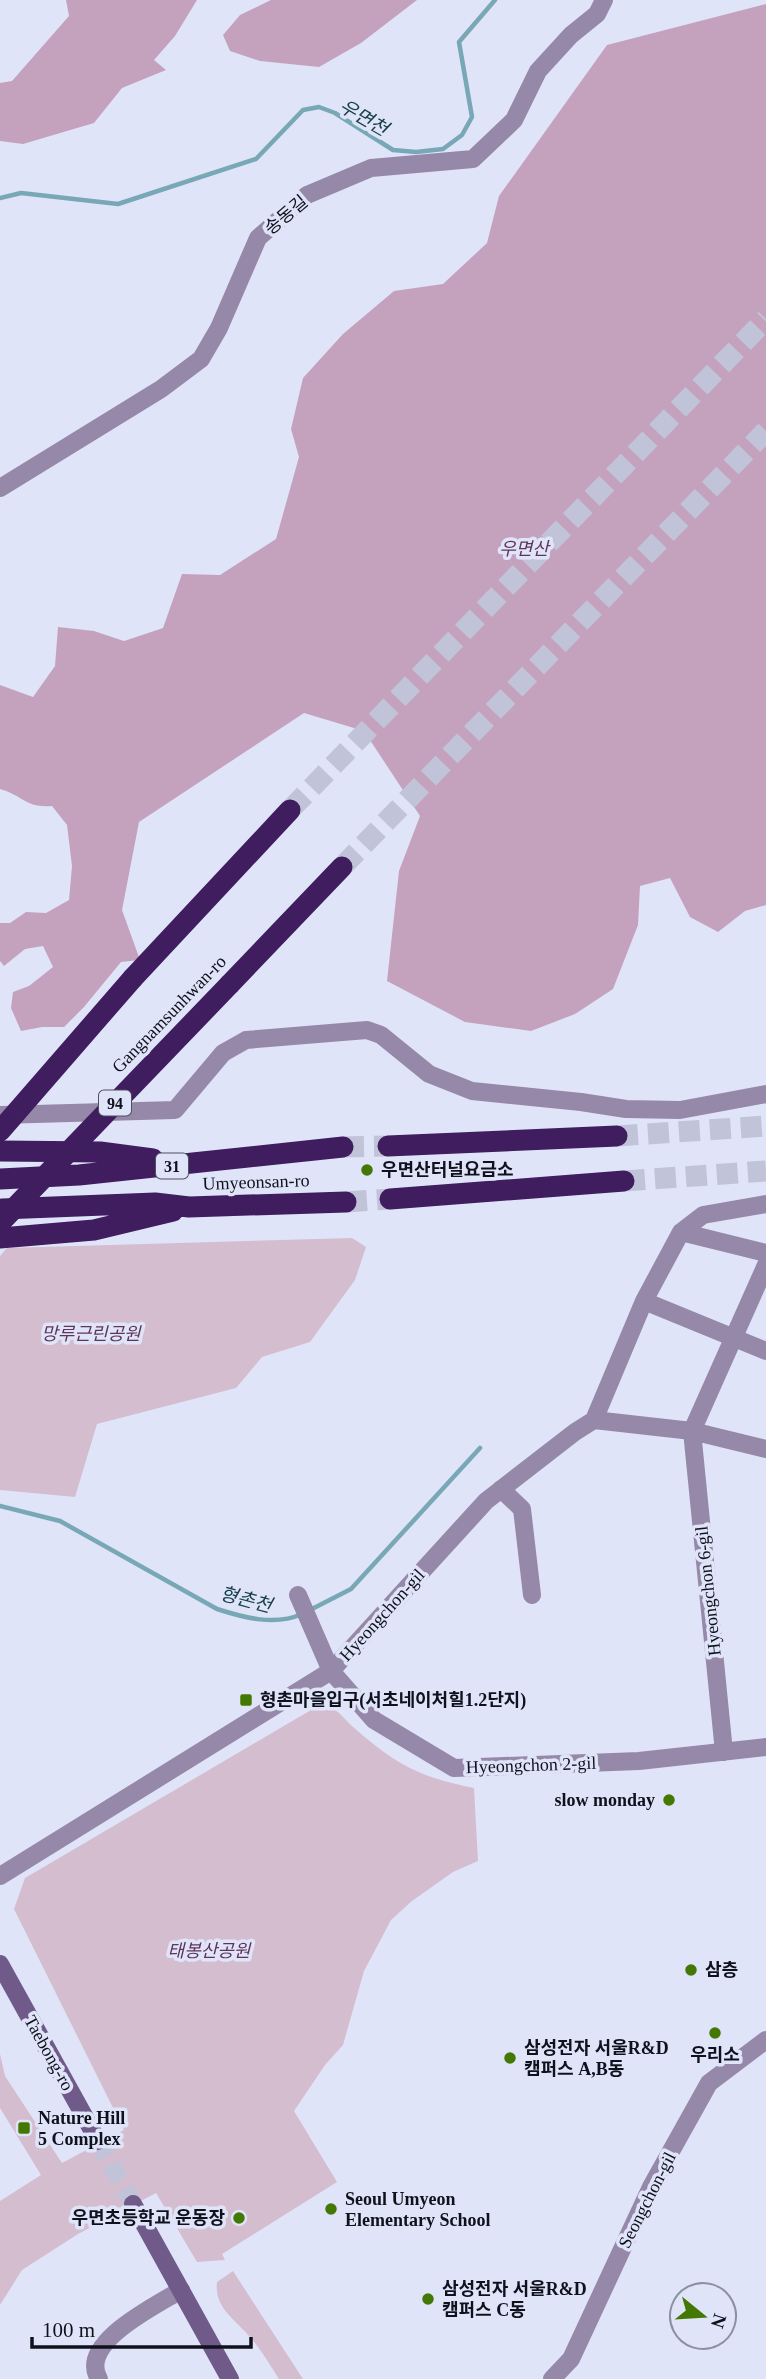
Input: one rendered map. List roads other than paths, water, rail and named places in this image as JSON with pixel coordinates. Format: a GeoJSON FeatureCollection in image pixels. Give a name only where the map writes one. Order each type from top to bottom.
{"type":"FeatureCollection","features":[{"type":"Feature","properties":{"kind":"highway"},"geometry":{"type":"LineString","coordinates":[[0,1131],[133,978],[290,810]]}},
{"type":"Feature","properties":{"kind":"highway","name":"Gangnamsunhwan-ro"},"geometry":{"type":"LineString","coordinates":[[0,1223],[342,867]]}},
{"type":"Feature","properties":{"kind":"highway"},"geometry":{"type":"LineString","coordinates":[[388,1146],[617,1136]]}},
{"type":"Feature","properties":{"kind":"highway","name":"Umyeonsan-ro"},"geometry":{"type":"LineString","coordinates":[[0,1179],[79,1175],[343,1147]]}},
{"type":"Feature","properties":{"kind":"highway"},"geometry":{"type":"LineString","coordinates":[[0,1151],[100,1152],[190,1164]]}},
{"type":"Feature","properties":{"kind":"highway"},"geometry":{"type":"LineString","coordinates":[[390,1199],[624,1181]]}},
{"type":"Feature","properties":{"kind":"highway","name":"Umyeonsan-ro"},"geometry":{"type":"LineString","coordinates":[[0,1209],[155,1203],[189,1207],[346,1202]]}},
{"type":"Feature","properties":{"kind":"highway"},"geometry":{"type":"LineString","coordinates":[[0,1238],[94,1230],[189,1207]]}},
{"type":"Feature","properties":{"kind":"street","name":"송동길"},"geometry":{"type":"LineString","coordinates":[[0,488],[161,389],[201,359],[219,327],[258,239],[307,195],[371,168],[473,159],[514,120],[538,71],[571,35],[597,14],[604,0]]}},
{"type":"Feature","properties":{"kind":"street"},"geometry":{"type":"LineString","coordinates":[[0,1115],[175,1110],[223,1052],[246,1040],[367,1030],[381,1035],[429,1074],[472,1091],[626,1109],[680,1110],[766,1094]]}},
{"type":"Feature","properties":{"kind":"street"},"geometry":{"type":"LineString","coordinates":[[766,1204],[703,1215],[681,1232],[644,1301],[594,1420],[692,1431],[766,1449]]}},
{"type":"Feature","properties":{"kind":"street"},"geometry":{"type":"LineString","coordinates":[[681,1232],[766,1253]]}},
{"type":"Feature","properties":{"kind":"street"},"geometry":{"type":"LineString","coordinates":[[692,1431],[766,1265]]}},
{"type":"Feature","properties":{"kind":"street"},"geometry":{"type":"LineString","coordinates":[[644,1301],[766,1351]]}},
{"type":"Feature","properties":{"kind":"street","name":"Hyeongchon-gil"},"geometry":{"type":"LineString","coordinates":[[0,1876],[331,1671],[486,1501],[594,1420]]}},
{"type":"Feature","properties":{"kind":"street","name":"Hyeongchon 6-gil"},"geometry":{"type":"LineString","coordinates":[[692,1431],[723,1752]]}},
{"type":"Feature","properties":{"kind":"street"},"geometry":{"type":"LineString","coordinates":[[501,1489],[522,1509],[532,1595]]}},
{"type":"Feature","properties":{"kind":"street","name":"Hyeongchon 2-gil"},"geometry":{"type":"LineString","coordinates":[[298,1595],[331,1671],[374,1720],[454,1768],[639,1761],[766,1747]]}},
{"type":"Feature","properties":{"kind":"street","name":"Taebong-ro"},"geometry":{"type":"LineString","coordinates":[[0,1964],[98,2141]]}},
{"type":"Feature","properties":{"kind":"street","name":"Seongchon-gil"},"geometry":{"type":"LineString","coordinates":[[552,2379],[571,2360],[651,2187],[709,2083],[766,2040]]}},
{"type":"Feature","properties":{"kind":"street"},"geometry":{"type":"LineString","coordinates":[[133,2204],[230,2379]]}},
{"type":"Feature","properties":{"kind":"street"},"geometry":{"type":"LineString","coordinates":[[99,2379],[95,2373],[96,2358],[102,2344],[181,2290]]}},
{"type":"Feature","properties":{"kind":"waterway","name":"우면천"},"geometry":{"type":"LineString","coordinates":[[0,198],[21,193],[118,204],[256,159],[303,110],[319,107],[335,113],[393,150],[416,152],[443,149],[462,135],[472,117],[459,42],[495,0]]}},
{"type":"Feature","properties":{"kind":"waterway","name":"형촌천"},"geometry":{"type":"LineString","coordinates":[[310,1610],[351,1589],[480,1448]]}},
{"type":"Feature","properties":{"kind":"waterway","name":"형촌천"},"geometry":{"type":"LineString","coordinates":[[0,1506],[60,1521],[217,1609],[249,1618],[271,1620],[302,1614]]}},
{"type":"Feature","properties":{"kind":"tunnel"},"geometry":{"type":"LineString","coordinates":[[290,810],[766,319]]}},
{"type":"Feature","properties":{"kind":"tunnel"},"geometry":{"type":"LineString","coordinates":[[342,867],[766,431]]}},
{"type":"Feature","properties":{"kind":"tunnel"},"geometry":{"type":"LineString","coordinates":[[617,1136],[766,1126]]}},
{"type":"Feature","properties":{"kind":"tunnel"},"geometry":{"type":"LineString","coordinates":[[343,1147],[388,1146]]}},
{"type":"Feature","properties":{"kind":"tunnel"},"geometry":{"type":"LineString","coordinates":[[624,1181],[766,1171]]}},
{"type":"Feature","properties":{"kind":"tunnel"},"geometry":{"type":"LineString","coordinates":[[346,1202],[390,1199]]}},
{"type":"Feature","properties":{"kind":"tunnel"},"geometry":{"type":"LineString","coordinates":[[98,2141],[133,2204]]}},
{"type":"Feature","properties":{"kind":"place","name":"우면산터널요금소"},"geometry":{"type":"Point","coordinates":[367,1170]}},
{"type":"Feature","properties":{"kind":"place","name":"형촌마을입구(서초네이처힐1.2단지)"},"geometry":{"type":"Point","coordinates":[246,1700]}},
{"type":"Feature","properties":{"kind":"place","name":"slow monday"},"geometry":{"type":"Point","coordinates":[669,1800]}},
{"type":"Feature","properties":{"kind":"place","name":"삼층"},"geometry":{"type":"Point","coordinates":[691,1970]}},
{"type":"Feature","properties":{"kind":"place","name":"우리소"},"geometry":{"type":"Point","coordinates":[715,2033]}},
{"type":"Feature","properties":{"kind":"place","name":"삼성전자 서울R&D 캠퍼스 A,B동"},"geometry":{"type":"Point","coordinates":[510,2058]}},
{"type":"Feature","properties":{"kind":"place","name":"Nature Hill 5 Complex"},"geometry":{"type":"Point","coordinates":[24,2128]}},
{"type":"Feature","properties":{"kind":"place","name":"Seoul Umyeon Elementary School"},"geometry":{"type":"Point","coordinates":[331,2209]}},
{"type":"Feature","properties":{"kind":"place","name":"우면초등학교 운동장"},"geometry":{"type":"Point","coordinates":[239,2218]}},
{"type":"Feature","properties":{"kind":"place","name":"삼성전자 서울R&D 캠퍼스 C동"},"geometry":{"type":"Point","coordinates":[428,2299]}},
{"type":"Feature","properties":{"kind":"park label","name":"우면산"},"geometry":{"type":"Point","coordinates":[524,549]}},
{"type":"Feature","properties":{"kind":"park label","name":"망루근린공원"},"geometry":{"type":"Point","coordinates":[91,1334]}},
{"type":"Feature","properties":{"kind":"park label","name":"태봉산공원"},"geometry":{"type":"Point","coordinates":[209,1951]}}]}
